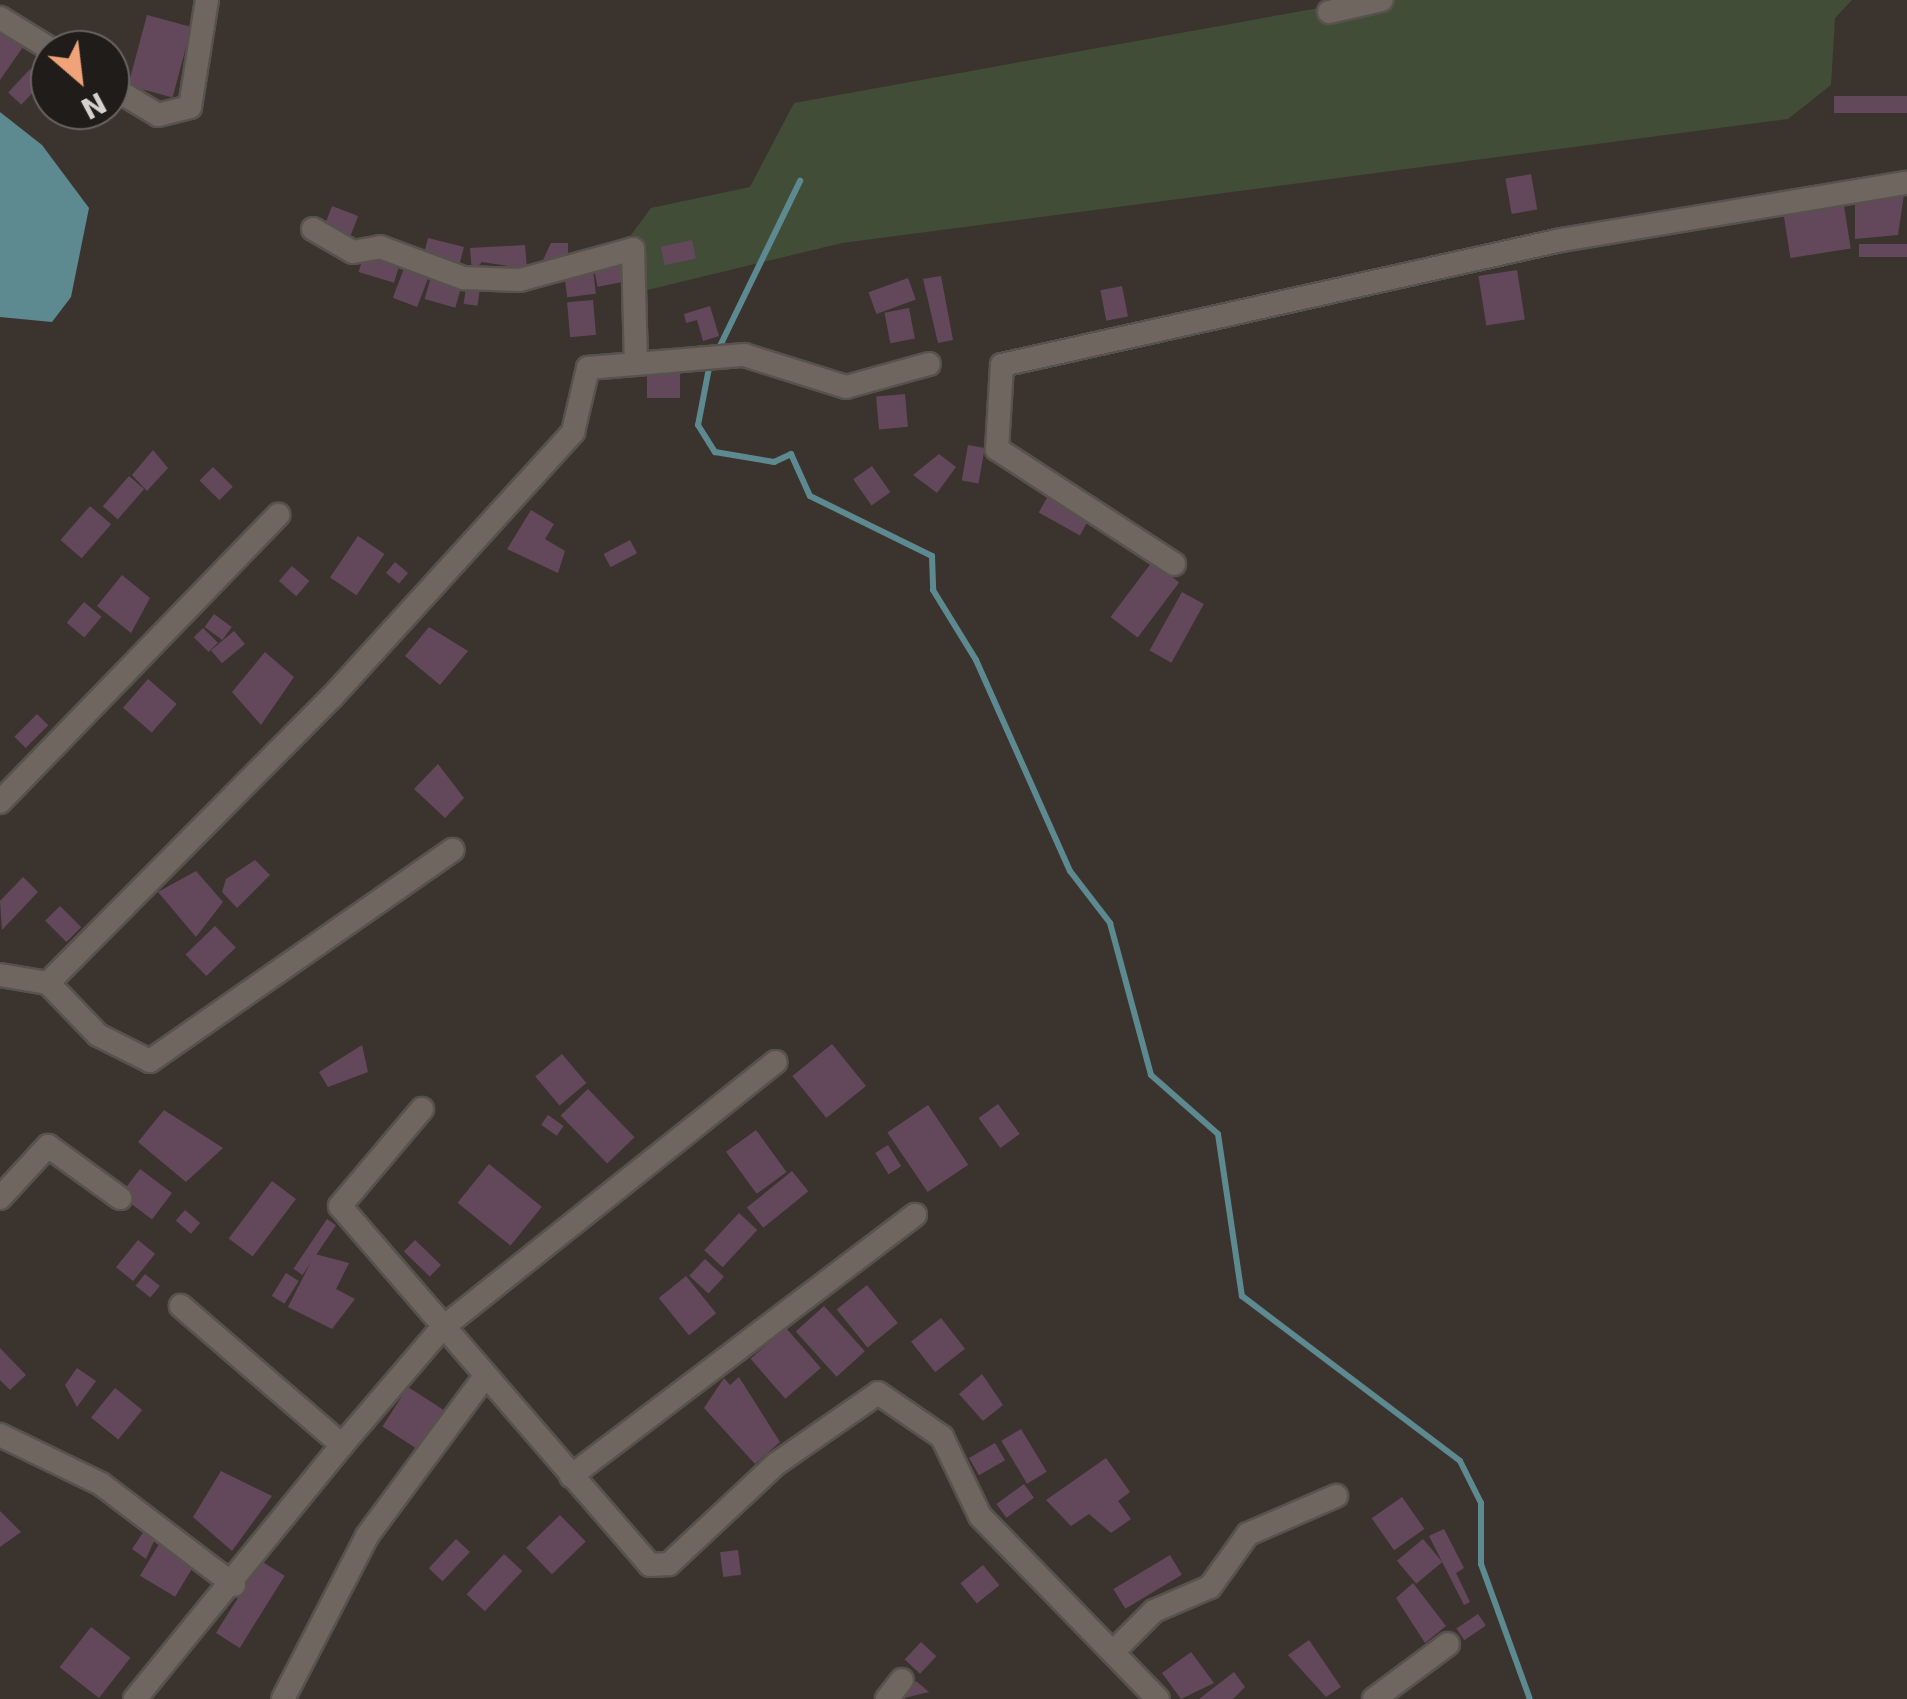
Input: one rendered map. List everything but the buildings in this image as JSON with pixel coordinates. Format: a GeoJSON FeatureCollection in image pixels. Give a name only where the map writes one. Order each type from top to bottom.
{"type":"FeatureCollection","features":[{"type":"Feature","properties":{"kind":"street"},"geometry":{"type":"LineString","coordinates":[[130,98],[158,115],[190,107],[207,0]]}},
{"type":"Feature","properties":{"kind":"street"},"geometry":{"type":"LineString","coordinates":[[1329,12],[1382,0]]}},
{"type":"Feature","properties":{"kind":"street"},"geometry":{"type":"LineString","coordinates":[[0,18],[30,36]]}},
{"type":"Feature","properties":{"kind":"street"},"geometry":{"type":"LineString","coordinates":[[1174,564],[997,449],[1002,365],[1561,240],[1907,184]]}},
{"type":"Feature","properties":{"kind":"street"},"geometry":{"type":"LineString","coordinates":[[313,230],[353,252],[380,247],[463,278],[520,280],[633,248],[636,364]]}},
{"type":"Feature","properties":{"kind":"street"},"geometry":{"type":"LineString","coordinates":[[48,984],[333,696],[572,432],[588,368],[744,356],[846,387],[929,364]]}},
{"type":"Feature","properties":{"kind":"street"},"geometry":{"type":"LineString","coordinates":[[0,802],[278,514]]}},
{"type":"Feature","properties":{"kind":"street"},"geometry":{"type":"LineString","coordinates":[[0,975],[48,984],[98,1035],[150,1061],[453,850]]}},
{"type":"Feature","properties":{"kind":"street"},"geometry":{"type":"LineString","coordinates":[[135,1699],[234,1585],[342,1446],[442,1330],[775,1062]]}},
{"type":"Feature","properties":{"kind":"street"},"geometry":{"type":"LineString","coordinates":[[422,1109],[340,1206],[483,1380],[659,1567],[853,1402],[894,1398],[942,1437],[980,1516],[1113,1652],[1147,1695]]}},
{"type":"Feature","properties":{"kind":"street"},"geometry":{"type":"LineString","coordinates":[[0,1198],[48,1146],[120,1198]]}},
{"type":"Feature","properties":{"kind":"street"},"geometry":{"type":"LineString","coordinates":[[571,1476],[915,1215]]}},
{"type":"Feature","properties":{"kind":"street"},"geometry":{"type":"LineString","coordinates":[[181,1306],[342,1446]]}},
{"type":"Feature","properties":{"kind":"street"},"geometry":{"type":"LineString","coordinates":[[283,1699],[367,1536],[483,1380]]}},
{"type":"Feature","properties":{"kind":"street"},"geometry":{"type":"LineString","coordinates":[[0,1434],[101,1484],[234,1585]]}},
{"type":"Feature","properties":{"kind":"street"},"geometry":{"type":"LineString","coordinates":[[1113,1652],[1154,1611],[1210,1587],[1248,1534],[1336,1496]]}},
{"type":"Feature","properties":{"kind":"street"},"geometry":{"type":"LineString","coordinates":[[1374,1699],[1448,1644]]}},
{"type":"Feature","properties":{"kind":"street"},"geometry":{"type":"LineString","coordinates":[[886,1699],[902,1680]]}},
{"type":"Feature","properties":{"kind":"green space"},"geometry":{"type":"Polygon","coordinates":[[[1363,0],[1852,0],[1835,18],[1831,85],[1788,119],[842,243],[639,292],[631,235],[651,208],[750,187],[794,103],[1363,0]]]}},
{"type":"Feature","properties":{"kind":"water"},"geometry":{"type":"Polygon","coordinates":[[[0,112],[42,145],[89,208],[71,297],[52,322],[0,317],[0,112]]]}},
{"type":"Feature","properties":{"kind":"waterway"},"geometry":{"type":"LineString","coordinates":[[719,348],[800,181]]}},
{"type":"Feature","properties":{"kind":"waterway"},"geometry":{"type":"LineString","coordinates":[[709,368],[698,425],[715,452],[774,462],[791,454],[810,496],[932,556],[933,590],[976,660],[1070,871],[1110,923],[1151,1075],[1218,1134],[1242,1296],[1460,1461],[1481,1503],[1481,1564],[1530,1699]]}}]}
